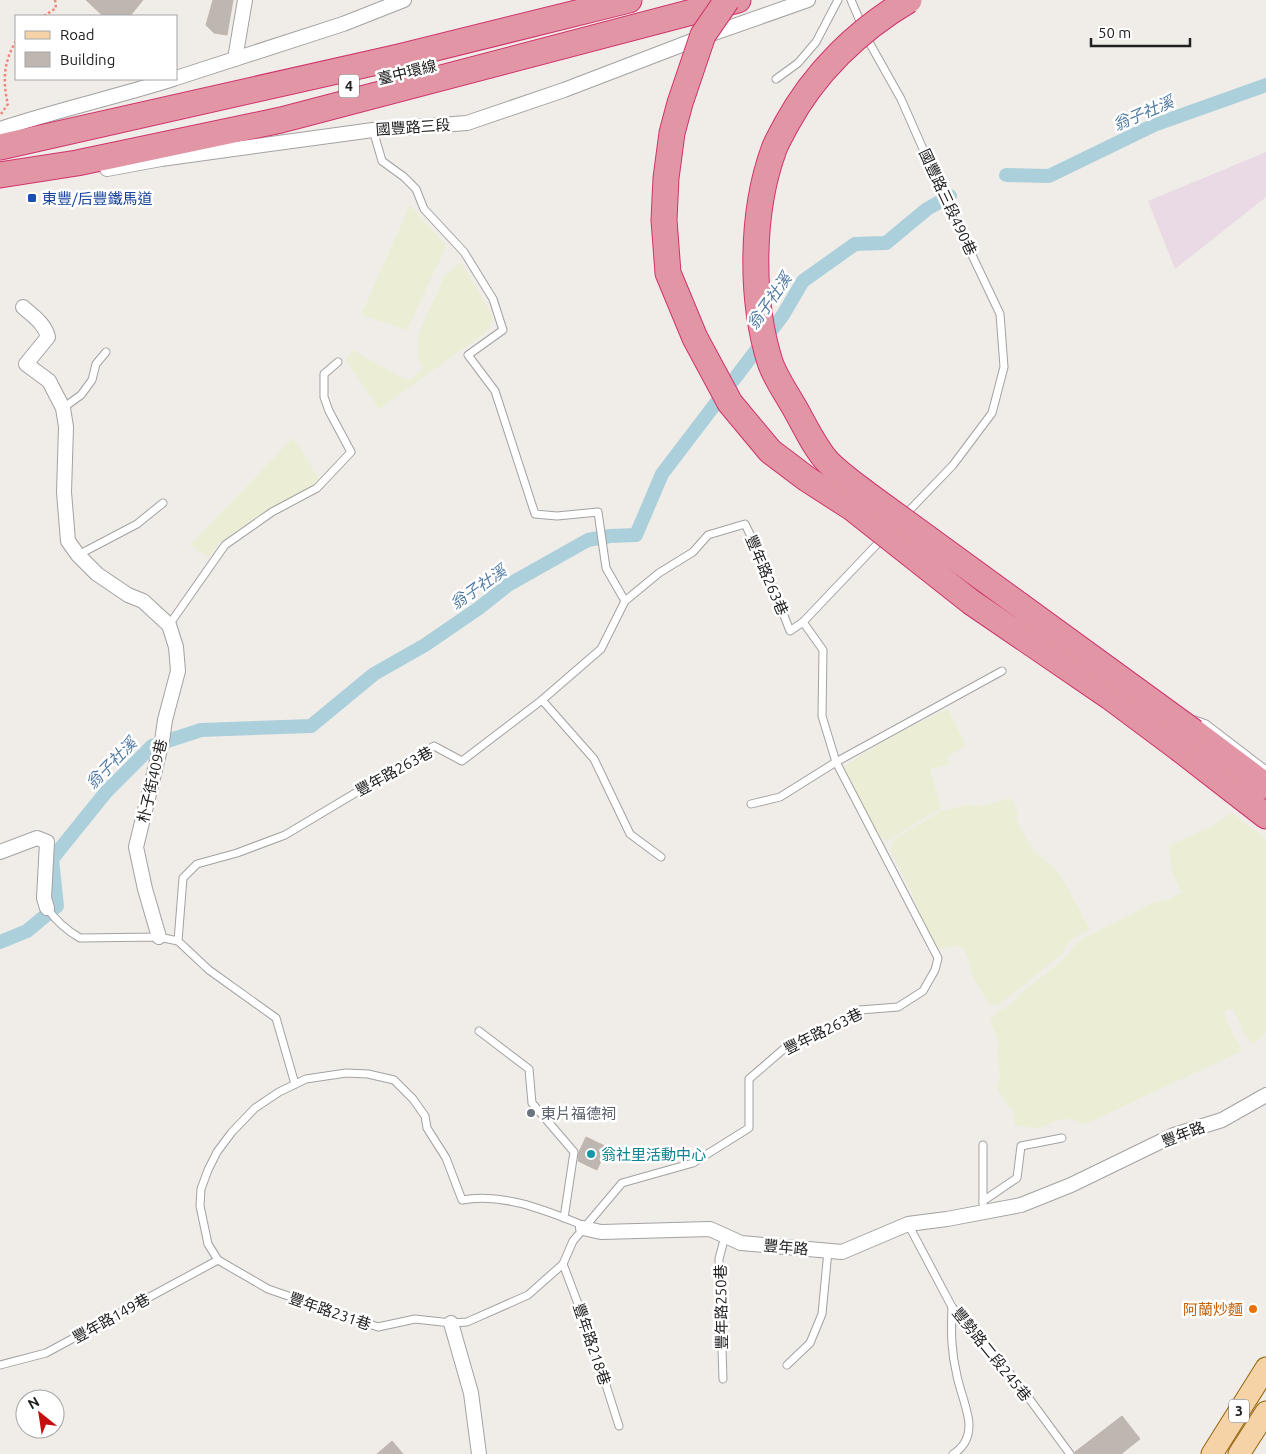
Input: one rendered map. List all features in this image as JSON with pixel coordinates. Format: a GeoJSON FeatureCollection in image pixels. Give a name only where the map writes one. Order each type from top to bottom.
{"type":"FeatureCollection","features":[{"type":"Feature","properties":{"kind":"highway"},"geometry":{"type":"LineString","coordinates":[[0,145],[41,130],[233,78],[584,0]]}},
{"type":"Feature","properties":{"kind":"highway","name":"臺中環線"},"geometry":{"type":"LineString","coordinates":[[0,145],[399,57],[629,0]]}},
{"type":"Feature","properties":{"kind":"highway","name":"臺中環線"},"geometry":{"type":"LineString","coordinates":[[0,167],[220,119],[697,0]]}},
{"type":"Feature","properties":{"kind":"highway"},"geometry":{"type":"LineString","coordinates":[[728,0],[703,35],[680,103],[672,133],[666,178],[664,220],[668,273],[696,338],[730,403],[770,451],[807,479],[852,508],[971,602],[1110,697],[1177,740],[1266,786]]}},
{"type":"Feature","properties":{"kind":"highway"},"geometry":{"type":"LineString","coordinates":[[0,175],[77,162],[281,120],[738,0]]}},
{"type":"Feature","properties":{"kind":"highway"},"geometry":{"type":"LineString","coordinates":[[909,0],[860,34],[824,70],[797,105],[774,147],[757,224],[755,263],[760,316],[770,362],[808,433],[828,462],[1177,740],[1266,816]]}},
{"type":"Feature","properties":{"kind":"main road","name":"3"},"geometry":{"type":"LineString","coordinates":[[1212,1454],[1266,1368]]}},
{"type":"Feature","properties":{"kind":"main road","name":"3"},"geometry":{"type":"LineString","coordinates":[[1239,1454],[1263,1424]]}},
{"type":"Feature","properties":{"kind":"street"},"geometry":{"type":"LineString","coordinates":[[235,59],[245,0]]}},
{"type":"Feature","properties":{"kind":"street"},"geometry":{"type":"LineString","coordinates":[[178,77],[343,24],[404,0]]}},
{"type":"Feature","properties":{"kind":"street","name":"國豐路三段"},"geometry":{"type":"LineString","coordinates":[[0,188],[161,159],[372,130],[467,123],[564,90],[697,39],[808,0]]}},
{"type":"Feature","properties":{"kind":"street"},"geometry":{"type":"LineString","coordinates":[[0,129],[44,114],[142,89],[169,80]]}},
{"type":"Feature","properties":{"kind":"street"},"geometry":{"type":"LineString","coordinates":[[23,307],[46,330],[48,337],[31,355],[26,364],[49,382],[63,408],[66,427],[64,492],[68,541],[78,555],[97,574],[128,595],[143,601],[169,624]]}},
{"type":"Feature","properties":{"kind":"street","name":"朴子街409巷"},"geometry":{"type":"LineString","coordinates":[[159,937],[145,889],[136,847],[178,671],[176,647],[169,624]]}},
{"type":"Feature","properties":{"kind":"street"},"geometry":{"type":"LineString","coordinates":[[0,852],[37,838],[48,842],[44,898],[50,913]]}},
{"type":"Feature","properties":{"kind":"street","name":"豐年路"},"geometry":{"type":"LineString","coordinates":[[583,1228],[601,1232],[710,1229],[741,1243],[842,1252],[908,1224],[947,1219],[983,1206],[1021,1205],[1072,1185],[1174,1135],[1222,1120],[1266,1095]]}},
{"type":"Feature","properties":{"kind":"street"},"geometry":{"type":"LineString","coordinates":[[451,1323],[471,1393],[479,1454]]}},
{"type":"Feature","properties":{"kind":"street"},"geometry":{"type":"LineString","coordinates":[[1238,1413],[1263,1424]]}},
{"type":"Feature","properties":{"kind":"lane"},"geometry":{"type":"LineString","coordinates":[[776,79],[798,63],[816,42],[838,0]]}},
{"type":"Feature","properties":{"kind":"lane","name":"國豐路三段490巷"},"geometry":{"type":"LineString","coordinates":[[851,0],[869,42],[901,99],[942,192],[1000,314],[1004,367],[992,413],[954,465],[899,522]]}},
{"type":"Feature","properties":{"kind":"lane"},"geometry":{"type":"LineString","coordinates":[[372,130],[382,161],[404,177],[416,189],[424,209],[464,252],[493,300],[503,330],[468,355],[494,391],[535,514],[557,516],[598,512],[606,568],[625,601]]}},
{"type":"Feature","properties":{"kind":"lane"},"geometry":{"type":"LineString","coordinates":[[63,408],[82,395],[92,380],[96,364],[106,352]]}},
{"type":"Feature","properties":{"kind":"lane"},"geometry":{"type":"LineString","coordinates":[[169,624],[225,544],[272,512],[317,488],[351,452],[329,411],[324,397],[324,374],[338,362]]}},
{"type":"Feature","properties":{"kind":"lane"},"geometry":{"type":"LineString","coordinates":[[78,555],[137,524],[163,503]]}},
{"type":"Feature","properties":{"kind":"lane","name":"豐年路263巷"},"geometry":{"type":"LineString","coordinates":[[178,941],[183,878],[197,864],[284,835],[434,746],[462,761],[542,700],[601,649],[625,601],[659,573],[693,552],[708,535],[745,524],[762,559],[790,631],[802,622],[892,529]]}},
{"type":"Feature","properties":{"kind":"lane","name":"豐年路263巷"},"geometry":{"type":"LineString","coordinates":[[583,1228],[622,1183],[693,1162],[749,1128],[749,1080],[786,1047],[832,1026],[860,1010],[898,1007],[924,991],[935,970],[938,958],[836,762],[822,716],[823,650],[802,622]]}},
{"type":"Feature","properties":{"kind":"lane"},"geometry":{"type":"LineString","coordinates":[[751,804],[780,797],[836,762],[1002,671]]}},
{"type":"Feature","properties":{"kind":"lane"},"geometry":{"type":"LineString","coordinates":[[542,700],[594,759],[630,834],[661,857]]}},
{"type":"Feature","properties":{"kind":"lane"},"geometry":{"type":"LineString","coordinates":[[1177,740],[1183,722],[1192,719],[1206,724],[1266,770]]}},
{"type":"Feature","properties":{"kind":"lane"},"geometry":{"type":"LineString","coordinates":[[50,913],[68,932],[80,938],[159,937],[178,941],[210,970],[276,1018],[295,1084]]}},
{"type":"Feature","properties":{"kind":"lane"},"geometry":{"type":"LineString","coordinates":[[479,1031],[529,1069],[532,1103],[574,1152],[564,1218]]}},
{"type":"Feature","properties":{"kind":"lane"},"geometry":{"type":"LineString","coordinates":[[218,1260],[208,1244],[200,1206],[201,1188],[217,1152],[232,1132],[255,1108],[279,1092],[306,1079],[346,1073],[368,1074],[394,1080],[413,1098],[426,1116],[427,1128],[446,1158],[462,1200],[475,1198],[525,1204],[580,1224],[583,1228],[573,1240],[563,1264],[528,1296],[467,1322],[451,1323]]}},
{"type":"Feature","properties":{"kind":"lane"},"geometry":{"type":"LineString","coordinates":[[983,1206],[1017,1178],[1020,1146],[1062,1138]]}},
{"type":"Feature","properties":{"kind":"lane"},"geometry":{"type":"LineString","coordinates":[[983,1145],[983,1206]]}},
{"type":"Feature","properties":{"kind":"lane","name":"豐勢路二段245巷"},"geometry":{"type":"LineString","coordinates":[[908,1224],[952,1307],[1014,1378],[1070,1454]]}},
{"type":"Feature","properties":{"kind":"lane","name":"豐年路250巷"},"geometry":{"type":"LineString","coordinates":[[723,1379],[719,1259],[725,1236]]}},
{"type":"Feature","properties":{"kind":"lane"},"geometry":{"type":"LineString","coordinates":[[787,1365],[810,1343],[822,1314],[828,1251]]}},
{"type":"Feature","properties":{"kind":"lane","name":"豐年路231巷"},"geometry":{"type":"LineString","coordinates":[[218,1260],[268,1289],[378,1328],[415,1319],[451,1323]]}},
{"type":"Feature","properties":{"kind":"lane","name":"豐年路149巷"},"geometry":{"type":"LineString","coordinates":[[1,1366],[46,1353],[218,1260]]}},
{"type":"Feature","properties":{"kind":"lane","name":"豐年路218巷"},"geometry":{"type":"LineString","coordinates":[[563,1264],[591,1338],[618,1426]]}},
{"type":"Feature","properties":{"kind":"lane"},"geometry":{"type":"LineString","coordinates":[[952,1307],[951,1343],[956,1376],[969,1425],[967,1440],[953,1454]]}},
{"type":"Feature","properties":{"kind":"path"},"geometry":{"type":"LineString","coordinates":[[46,15],[56,8],[55,0]]}},
{"type":"Feature","properties":{"kind":"path"},"geometry":{"type":"LineString","coordinates":[[0,115],[8,104],[3,82],[9,53],[15,43]]}},
{"type":"Feature","properties":{"kind":"shaded area"},"geometry":{"type":"Polygon","coordinates":[[[1266,152],[1266,197],[1175,269],[1148,201],[1266,152]]]}},
{"type":"Feature","properties":{"kind":"green space"},"geometry":{"type":"Polygon","coordinates":[[[410,205],[446,246],[407,330],[361,315],[410,205]]]}},
{"type":"Feature","properties":{"kind":"green space"},"geometry":{"type":"Polygon","coordinates":[[[461,262],[493,317],[489,330],[379,409],[346,360],[353,350],[408,381],[424,368],[418,359],[418,335],[445,275],[461,262]]]}},
{"type":"Feature","properties":{"kind":"green space"},"geometry":{"type":"Polygon","coordinates":[[[293,438],[319,479],[308,489],[268,510],[220,542],[208,557],[190,545],[293,438]]]}},
{"type":"Feature","properties":{"kind":"green space"},"geometry":{"type":"Polygon","coordinates":[[[948,709],[966,746],[947,757],[951,764],[930,769],[941,808],[886,841],[877,834],[841,768],[896,734],[948,709]]]}},
{"type":"Feature","properties":{"kind":"green space"},"geometry":{"type":"Polygon","coordinates":[[[1010,798],[1018,813],[1016,819],[1031,848],[1059,873],[1090,929],[1074,938],[1066,946],[1063,953],[999,1005],[989,1004],[972,975],[967,955],[962,948],[955,946],[935,950],[912,894],[890,849],[895,839],[941,811],[968,805],[985,806],[1010,798]]]}},
{"type":"Feature","properties":{"kind":"green space"},"geometry":{"type":"Polygon","coordinates":[[[1232,813],[1266,839],[1266,1033],[1253,1044],[1245,1035],[1233,1008],[1225,1011],[1226,1020],[1242,1051],[1085,1124],[1071,1119],[1057,1120],[1042,1127],[1033,1128],[1015,1125],[1013,1112],[997,1089],[1000,1075],[997,1052],[999,1044],[990,1020],[1065,958],[1078,941],[1152,903],[1169,899],[1182,892],[1172,872],[1169,846],[1211,826],[1232,813]]]}},
{"type":"Feature","properties":{"kind":"building"},"geometry":{"type":"Polygon","coordinates":[[[86,0],[143,0],[131,15],[102,15],[86,0]]]}},
{"type":"Feature","properties":{"kind":"building"},"geometry":{"type":"Polygon","coordinates":[[[213,0],[233,0],[227,35],[214,33],[206,25],[213,0]]]}},
{"type":"Feature","properties":{"kind":"building","name":"翁社里活動中心"},"geometry":{"type":"Polygon","coordinates":[[[586,1137],[607,1147],[597,1170],[578,1161],[579,1152],[586,1137]]]}},
{"type":"Feature","properties":{"kind":"building"},"geometry":{"type":"Polygon","coordinates":[[[1122,1416],[1140,1439],[1121,1454],[1075,1454],[1075,1452],[1122,1416]]]}},
{"type":"Feature","properties":{"kind":"building"},"geometry":{"type":"Polygon","coordinates":[[[392,1441],[403,1454],[377,1454],[392,1441]]]}},
{"type":"Feature","properties":{"kind":"waterway","name":"翁子社溪"},"geometry":{"type":"LineString","coordinates":[[1006,175],[1049,176],[1154,125],[1266,85]]}},
{"type":"Feature","properties":{"kind":"waterway","name":"翁子社溪"},"geometry":{"type":"LineString","coordinates":[[0,942],[27,931],[57,906],[52,859],[106,792],[152,746],[201,730],[311,726],[374,674],[425,645],[479,608],[508,585],[588,540],[610,536],[636,535],[662,474],[783,315],[803,281],[855,244],[886,243],[927,209],[950,196]]}},
{"type":"Feature","properties":{"kind":"place","name":"東豐/后豐鐵馬道"},"geometry":{"type":"Point","coordinates":[32,198]}},
{"type":"Feature","properties":{"kind":"place","name":"東片福德祠"},"geometry":{"type":"Point","coordinates":[531,1113]}},
{"type":"Feature","properties":{"kind":"place","name":"翁社里活動中心"},"geometry":{"type":"Point","coordinates":[591,1154]}},
{"type":"Feature","properties":{"kind":"place","name":"阿蘭炒麵"},"geometry":{"type":"Point","coordinates":[1253,1309]}}]}
